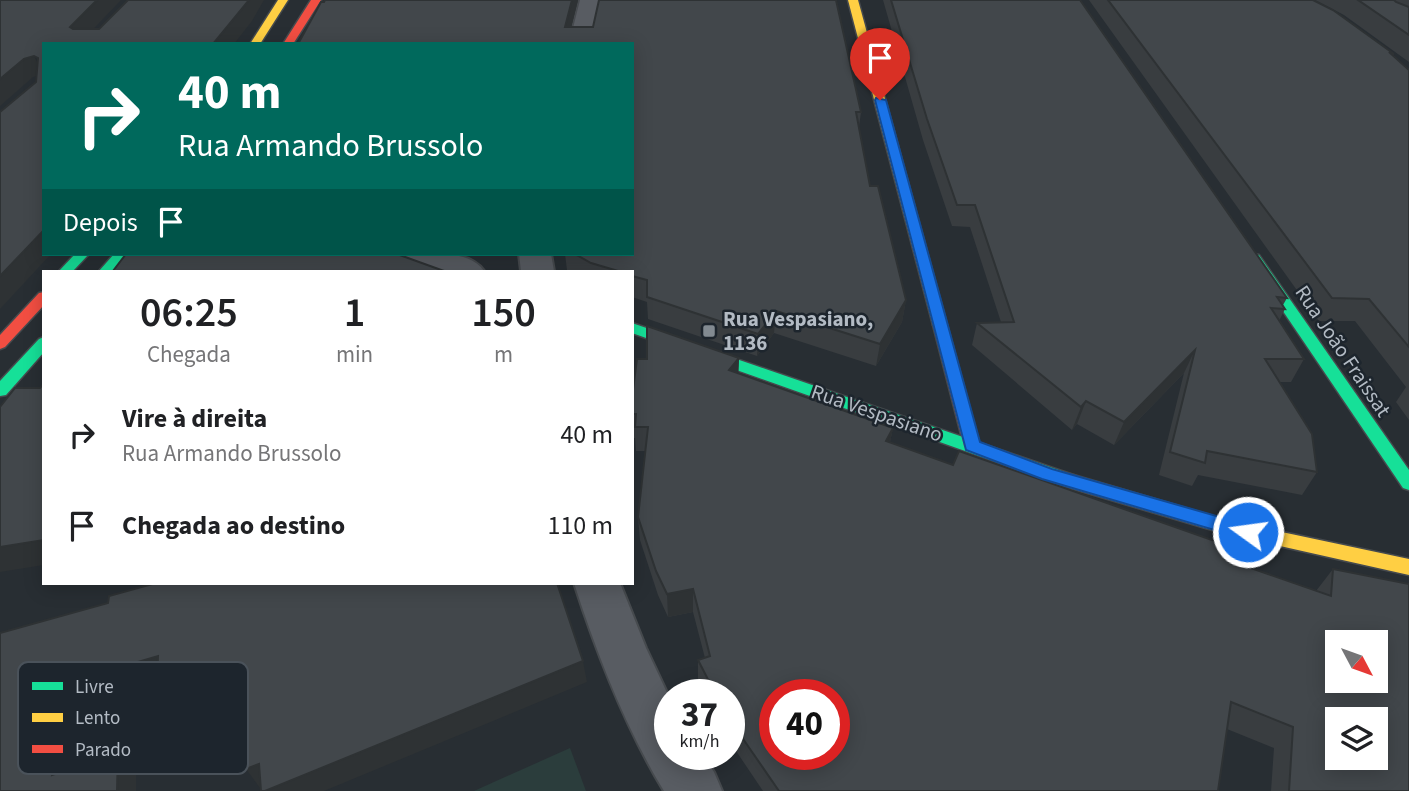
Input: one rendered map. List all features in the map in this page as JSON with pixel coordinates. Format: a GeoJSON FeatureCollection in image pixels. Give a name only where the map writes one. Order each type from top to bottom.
{"type":"FeatureCollection","features":[{"type":"Feature","properties":{"kind":"street"},"geometry":{"type":"LineString","coordinates":[[257,42],[283,0]]}},
{"type":"Feature","properties":{"kind":"street"},"geometry":{"type":"LineString","coordinates":[[289,42],[316,0]]}},
{"type":"Feature","properties":{"kind":"street"},"geometry":{"type":"LineString","coordinates":[[581,42],[591,0]]}},
{"type":"Feature","properties":{"kind":"street"},"geometry":{"type":"LineString","coordinates":[[853,0],[972,446]]}},
{"type":"Feature","properties":{"kind":"street","name":"Rua João Fraissat"},"geometry":{"type":"LineString","coordinates":[[1241,239],[1409,483]]}},
{"type":"Feature","properties":{"kind":"street"},"geometry":{"type":"LineString","coordinates":[[67,270],[80,256]]}},
{"type":"Feature","properties":{"kind":"street"},"geometry":{"type":"LineString","coordinates":[[107,270],[119,256]]}},
{"type":"Feature","properties":{"kind":"street"},"geometry":{"type":"LineString","coordinates":[[422,256],[464,270]]}},
{"type":"Feature","properties":{"kind":"street"},"geometry":{"type":"LineString","coordinates":[[0,344],[42,298]]}},
{"type":"Feature","properties":{"kind":"street","name":"Rua Vespasiano"},"geometry":{"type":"LineString","coordinates":[[634,329],[1048,474],[1226,527],[1409,567]]}},
{"type":"Feature","properties":{"kind":"street"},"geometry":{"type":"LineString","coordinates":[[0,391],[42,344]]}},
{"type":"Feature","properties":{"kind":"street"},"geometry":{"type":"LineString","coordinates":[[598,585],[622,654],[654,719]]}},
{"type":"Feature","properties":{"kind":"street"},"geometry":{"type":"LineString","coordinates":[[682,770],[695,791]]}},
{"type":"Feature","properties":{"kind":"shaded area"},"geometry":{"type":"Polygon","coordinates":[[[570,748],[586,791],[474,791],[570,748]]]}},
{"type":"Feature","properties":{"kind":"building"},"geometry":{"type":"Polygon","coordinates":[[[0,0],[97,0],[70,27],[99,29],[128,0],[249,0],[215,42],[42,42],[42,232],[0,276],[0,112],[36,82],[38,58],[34,56],[24,59],[0,79],[0,0]]]}},
{"type":"Feature","properties":{"kind":"building"},"geometry":{"type":"Polygon","coordinates":[[[572,0],[565,27],[593,27],[599,0],[836,0],[861,112],[856,112],[870,186],[878,186],[906,300],[880,344],[776,311],[758,334],[647,297],[647,280],[634,277],[634,270],[615,270],[579,256],[634,256],[634,42],[299,42],[321,2],[572,0]]]}},
{"type":"Feature","properties":{"kind":"building"},"geometry":{"type":"Polygon","coordinates":[[[891,0],[1080,0],[1287,298],[1277,297],[1285,309],[1271,308],[1304,359],[1265,359],[1312,434],[1317,472],[1207,451],[1205,463],[1170,452],[1195,350],[1124,422],[1086,401],[1081,407],[977,323],[1014,322],[975,205],[957,205],[927,119],[891,0]]]}},
{"type":"Feature","properties":{"kind":"building"},"geometry":{"type":"Polygon","coordinates":[[[1108,0],[1313,0],[1333,10],[1394,54],[1389,52],[1409,70],[1409,347],[1369,299],[1332,298],[1108,0]]]}},
{"type":"Feature","properties":{"kind":"building"},"geometry":{"type":"Polygon","coordinates":[[[1358,0],[1394,0],[1409,7],[1409,35],[1358,0]]]}},
{"type":"Feature","properties":{"kind":"building"},"geometry":{"type":"Polygon","coordinates":[[[124,256],[403,256],[441,270],[114,270],[124,256]]]}},
{"type":"Feature","properties":{"kind":"building"},"geometry":{"type":"Polygon","coordinates":[[[647,326],[739,358],[729,370],[893,428],[886,441],[953,465],[959,451],[1212,540],[1250,550],[1248,567],[1331,596],[1333,569],[1409,584],[1409,791],[1289,791],[1293,727],[1231,702],[1218,791],[779,791],[765,770],[850,770],[850,679],[759,679],[759,762],[745,742],[745,679],[708,679],[698,660],[710,656],[693,589],[667,594],[656,571],[638,517],[648,427],[635,427],[634,382],[637,359],[647,359],[647,326]]]}},
{"type":"Feature","properties":{"kind":"building"},"geometry":{"type":"Polygon","coordinates":[[[42,386],[42,540],[0,547],[0,407],[15,388],[40,388],[42,386]]]}},
{"type":"Feature","properties":{"kind":"building"},"geometry":{"type":"Polygon","coordinates":[[[149,585],[558,585],[583,661],[265,791],[261,791],[259,764],[248,768],[248,662],[158,662],[158,656],[138,662],[18,662],[18,774],[117,774],[117,791],[0,791],[0,633],[108,603],[109,596],[149,585]]]}},
{"type":"Feature","properties":{"kind":"traffic: fast"},"geometry":{"type":"LineString","coordinates":[[67,270],[80,256]]}},
{"type":"Feature","properties":{"kind":"traffic: fast"},"geometry":{"type":"LineString","coordinates":[[107,270],[119,256]]}},
{"type":"Feature","properties":{"kind":"traffic: fast"},"geometry":{"type":"LineString","coordinates":[[1254,258],[1409,483]]}},
{"type":"Feature","properties":{"kind":"traffic: fast"},"geometry":{"type":"LineString","coordinates":[[634,329],[1070,481]]}},
{"type":"Feature","properties":{"kind":"traffic: fast"},"geometry":{"type":"LineString","coordinates":[[0,391],[42,344]]}},
{"type":"Feature","properties":{"kind":"traffic: slow"},"geometry":{"type":"LineString","coordinates":[[256,42],[283,0]]}},
{"type":"Feature","properties":{"kind":"traffic: slow"},"geometry":{"type":"LineString","coordinates":[[853,0],[940,325]]}},
{"type":"Feature","properties":{"kind":"traffic: slow"},"geometry":{"type":"LineString","coordinates":[[1070,481],[1226,527],[1409,567]]}},
{"type":"Feature","properties":{"kind":"traffic: jam"},"geometry":{"type":"LineString","coordinates":[[289,42],[316,0]]}},
{"type":"Feature","properties":{"kind":"traffic: jam"},"geometry":{"type":"LineString","coordinates":[[0,344],[42,298]]}},
{"type":"Feature","properties":{"kind":"traffic: jam"},"geometry":{"type":"LineString","coordinates":[[940,325],[972,446]]}},
{"type":"Feature","properties":{"kind":"place","name":"Rua Vespasiano, 1136"},"geometry":{"type":"Point","coordinates":[709,331]}},
{"type":"Feature","properties":{"kind":"route"},"geometry":{"type":"LineString","coordinates":[[880,100],[972,446],[1048,474],[1248,532]]}}]}
